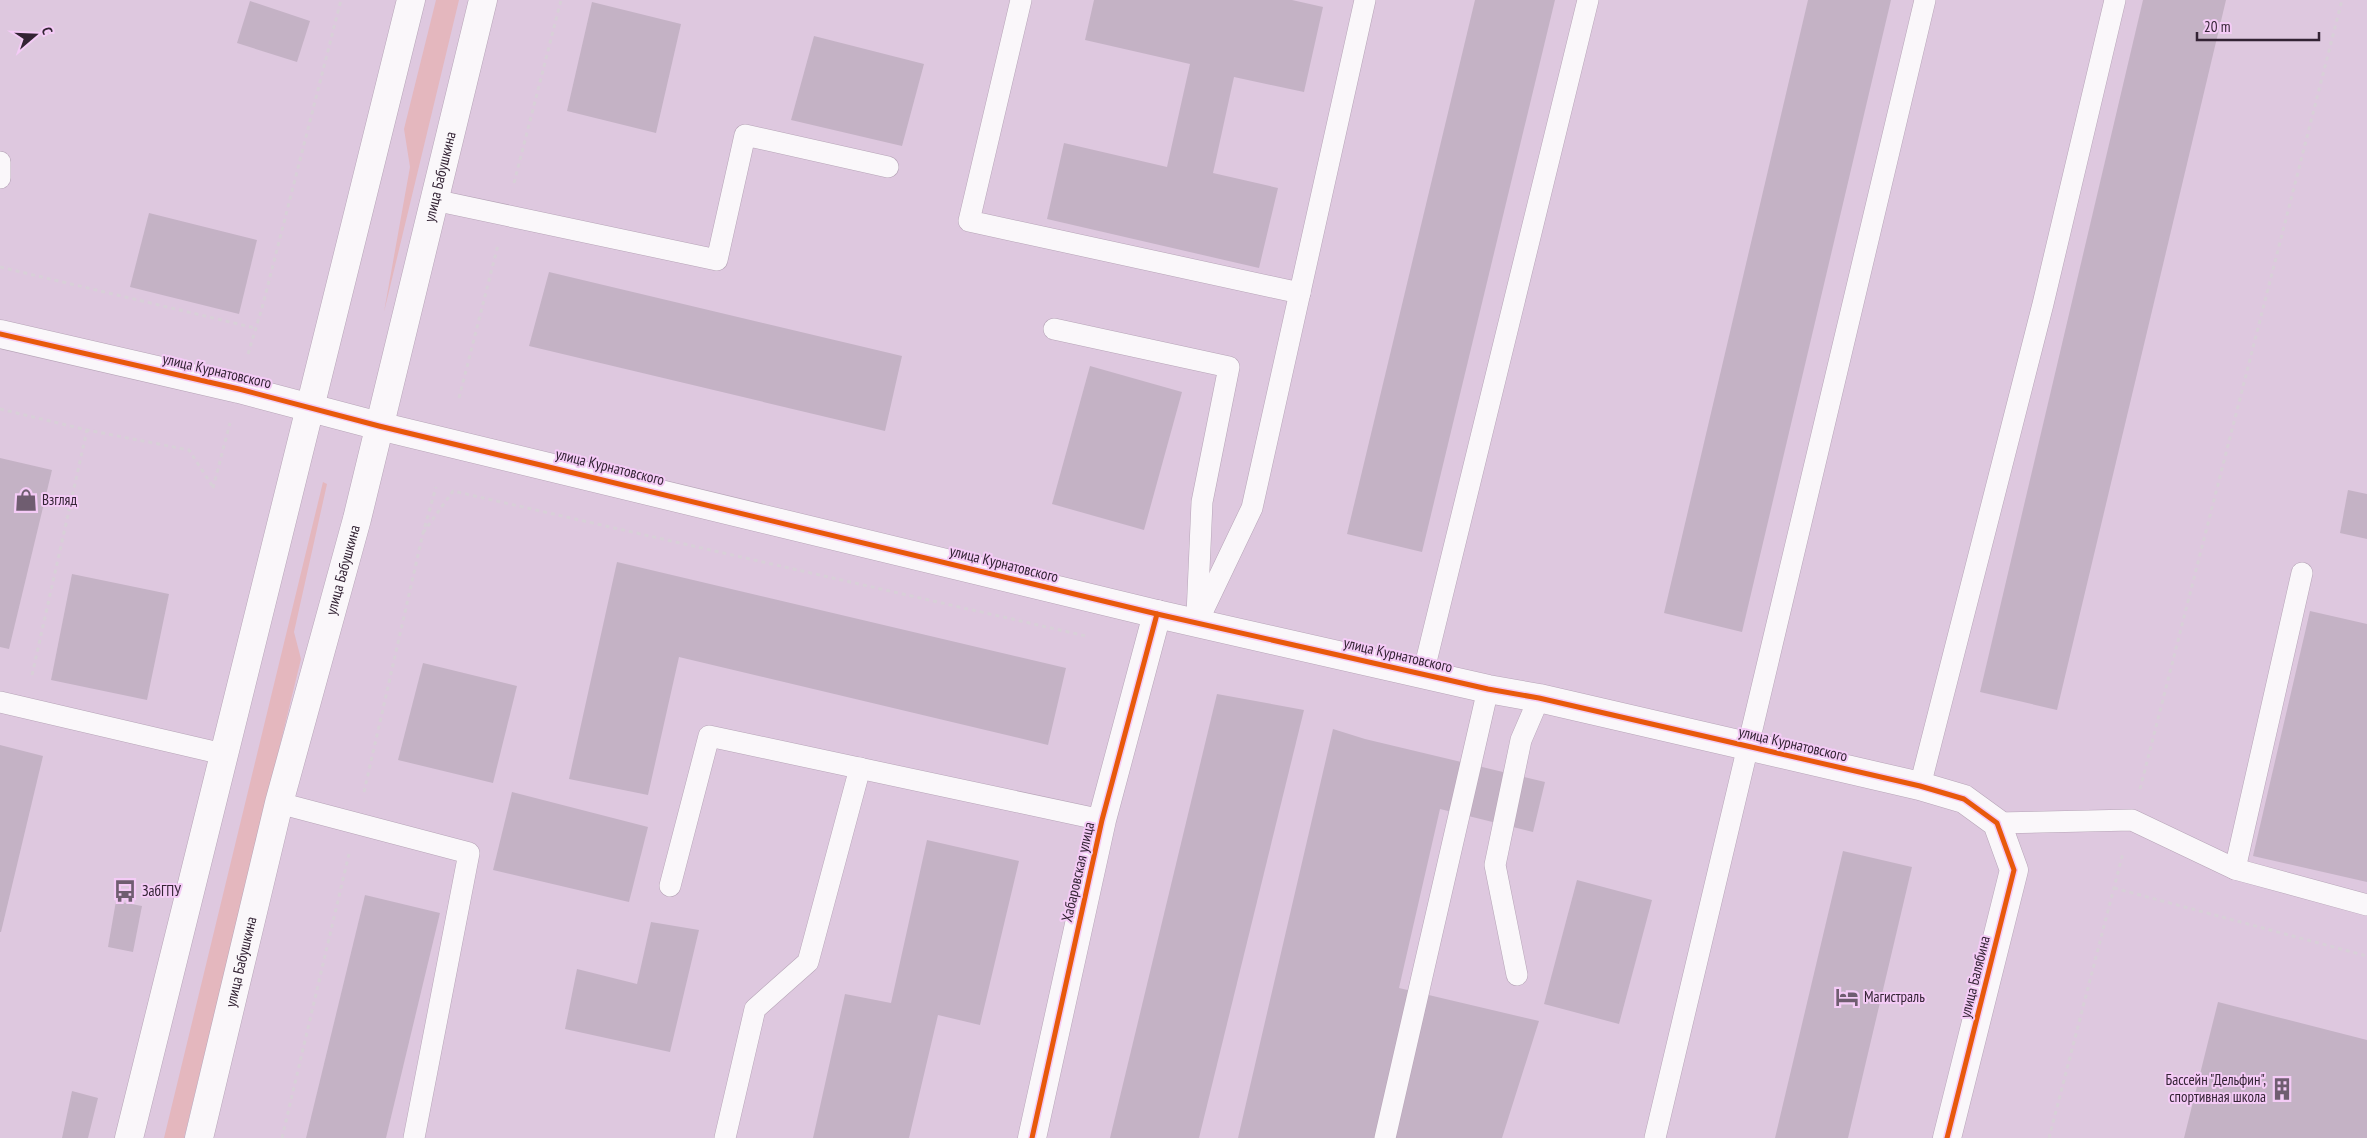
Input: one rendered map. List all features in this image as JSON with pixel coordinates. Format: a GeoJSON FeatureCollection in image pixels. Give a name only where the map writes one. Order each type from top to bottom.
{"type":"FeatureCollection","features":[{"type":"Feature","properties":{"kind":"street"},"geometry":{"type":"LineString","coordinates":[[129,1138],[410,0]]}},
{"type":"Feature","properties":{"kind":"street","name":"улица Бабушкина"},"geometry":{"type":"LineString","coordinates":[[199,1138],[279,803],[357,520],[484,0]]}},
{"type":"Feature","properties":{"kind":"street","name":"улица Курнатовского"},"geometry":{"type":"LineString","coordinates":[[0,334],[1157,614],[1488,689],[1539,698],[1920,786],[1964,799],[1997,823]]}},
{"type":"Feature","properties":{"kind":"street","name":"Хабаровская улица"},"geometry":{"type":"LineString","coordinates":[[1032,1138],[1102,820],[1157,614]]}},
{"type":"Feature","properties":{"kind":"street","name":"улица Балябина"},"geometry":{"type":"LineString","coordinates":[[1947,1138],[2014,870],[1997,823]]}},
{"type":"Feature","properties":{"kind":"lane"},"geometry":{"type":"LineString","coordinates":[[1021,0],[969,221],[1300,293]]}},
{"type":"Feature","properties":{"kind":"lane"},"geometry":{"type":"LineString","coordinates":[[1197,623],[1252,508],[1365,0]]}},
{"type":"Feature","properties":{"kind":"lane"},"geometry":{"type":"LineString","coordinates":[[1424,674],[1588,0]]}},
{"type":"Feature","properties":{"kind":"lane"},"geometry":{"type":"LineString","coordinates":[[1655,1138],[1925,0]]}},
{"type":"Feature","properties":{"kind":"lane"},"geometry":{"type":"LineString","coordinates":[[1920,786],[2040,314],[2114,0]]}},
{"type":"Feature","properties":{"kind":"lane"},"geometry":{"type":"LineString","coordinates":[[434,200],[717,260],[746,135],[888,167]]}},
{"type":"Feature","properties":{"kind":"lane"},"geometry":{"type":"LineString","coordinates":[[0,162],[0,178]]}},
{"type":"Feature","properties":{"kind":"lane"},"geometry":{"type":"LineString","coordinates":[[1054,329],[1229,367],[1202,502],[1197,623]]}},
{"type":"Feature","properties":{"kind":"lane"},"geometry":{"type":"LineString","coordinates":[[2235,869],[2302,573]]}},
{"type":"Feature","properties":{"kind":"lane"},"geometry":{"type":"LineString","coordinates":[[1384,1138],[1488,689]]}},
{"type":"Feature","properties":{"kind":"lane"},"geometry":{"type":"LineString","coordinates":[[1517,974],[1495,865],[1521,740],[1539,698]]}},
{"type":"Feature","properties":{"kind":"lane"},"geometry":{"type":"LineString","coordinates":[[0,702],[223,754]]}},
{"type":"Feature","properties":{"kind":"lane"},"geometry":{"type":"LineString","coordinates":[[670,886],[709,736],[1102,820]]}},
{"type":"Feature","properties":{"kind":"lane"},"geometry":{"type":"LineString","coordinates":[[725,1138],[756,1009],[808,962],[860,768]]}},
{"type":"Feature","properties":{"kind":"lane"},"geometry":{"type":"LineString","coordinates":[[279,803],[469,853],[414,1138]]}},
{"type":"Feature","properties":{"kind":"lane"},"geometry":{"type":"LineString","coordinates":[[1997,823],[2132,820],[2235,869],[2367,905]]}},
{"type":"Feature","properties":{"kind":"path"},"geometry":{"type":"LineString","coordinates":[[0,266],[255,328],[262,308],[342,0]]}},
{"type":"Feature","properties":{"kind":"path"},"geometry":{"type":"LineString","coordinates":[[2048,1138],[2132,820],[2342,0]]}},
{"type":"Feature","properties":{"kind":"path"},"geometry":{"type":"LineString","coordinates":[[0,409],[87,430],[189,450],[213,488]]}},
{"type":"Feature","properties":{"kind":"path"},"geometry":{"type":"LineString","coordinates":[[24,708],[87,430]]}},
{"type":"Feature","properties":{"kind":"path"},"geometry":{"type":"LineString","coordinates":[[436,487],[423,533],[453,491],[1091,637]]}},
{"type":"Feature","properties":{"kind":"path"},"geometry":{"type":"LineString","coordinates":[[2114,888],[2367,956]]}},
{"type":"Feature","properties":{"kind":"shaded area"},"geometry":{"type":"Polygon","coordinates":[[[436,0],[459,0],[384,312],[410,167],[404,129],[436,0]]]}},
{"type":"Feature","properties":{"kind":"shaded area"},"geometry":{"type":"Polygon","coordinates":[[[323,482],[327,484],[294,632],[301,659],[184,1138],[164,1138],[323,482]]]}},
{"type":"Feature","properties":{"kind":"building"},"geometry":{"type":"Polygon","coordinates":[[[1094,0],[1292,0],[1323,7],[1304,92],[1234,77],[1213,173],[1278,188],[1259,268],[1047,219],[1064,143],[1167,167],[1190,64],[1085,40],[1094,0]]]}},
{"type":"Feature","properties":{"kind":"building"},"geometry":{"type":"Polygon","coordinates":[[[1475,0],[1555,0],[1422,552],[1347,534],[1475,0]]]}},
{"type":"Feature","properties":{"kind":"building"},"geometry":{"type":"Polygon","coordinates":[[[1808,0],[1891,0],[1742,632],[1664,613],[1808,0]]]}},
{"type":"Feature","properties":{"kind":"building"},"geometry":{"type":"Polygon","coordinates":[[[2143,0],[2226,0],[2057,710],[1980,692],[2143,0]]]}},
{"type":"Feature","properties":{"kind":"building"},"geometry":{"type":"Polygon","coordinates":[[[250,1],[310,21],[297,62],[237,43],[250,1]]]}},
{"type":"Feature","properties":{"kind":"building"},"geometry":{"type":"Polygon","coordinates":[[[592,2],[681,24],[656,133],[567,111],[592,2]]]}},
{"type":"Feature","properties":{"kind":"building"},"geometry":{"type":"Polygon","coordinates":[[[814,36],[924,64],[902,146],[791,120],[814,36]]]}},
{"type":"Feature","properties":{"kind":"building"},"geometry":{"type":"Polygon","coordinates":[[[149,213],[257,240],[239,314],[130,287],[149,213]]]}},
{"type":"Feature","properties":{"kind":"building"},"geometry":{"type":"Polygon","coordinates":[[[549,272],[902,356],[885,431],[529,346],[549,272]]]}},
{"type":"Feature","properties":{"kind":"building"},"geometry":{"type":"Polygon","coordinates":[[[1090,366],[1182,392],[1144,530],[1052,504],[1090,366]]]}},
{"type":"Feature","properties":{"kind":"building"},"geometry":{"type":"Polygon","coordinates":[[[0,458],[52,470],[9,649],[0,647],[0,458]]]}},
{"type":"Feature","properties":{"kind":"building"},"geometry":{"type":"Polygon","coordinates":[[[2348,490],[2367,494],[2367,539],[2340,533],[2348,490]]]}},
{"type":"Feature","properties":{"kind":"building"},"geometry":{"type":"Polygon","coordinates":[[[617,562],[1066,668],[1048,745],[679,657],[648,795],[569,779],[617,562]]]}},
{"type":"Feature","properties":{"kind":"building"},"geometry":{"type":"Polygon","coordinates":[[[72,574],[169,594],[147,700],[51,680],[72,574]]]}},
{"type":"Feature","properties":{"kind":"building"},"geometry":{"type":"Polygon","coordinates":[[[2310,611],[2367,624],[2367,882],[2253,856],[2310,611]]]}},
{"type":"Feature","properties":{"kind":"building"},"geometry":{"type":"Polygon","coordinates":[[[423,663],[517,686],[493,783],[398,760],[423,663]]]}},
{"type":"Feature","properties":{"kind":"building"},"geometry":{"type":"Polygon","coordinates":[[[1217,694],[1304,710],[1199,1138],[1110,1138],[1217,694]]]}},
{"type":"Feature","properties":{"kind":"building"},"geometry":{"type":"Polygon","coordinates":[[[1333,729],[1365,739],[1545,782],[1533,832],[1440,809],[1399,988],[1539,1021],[1502,1138],[1238,1138],[1333,729]]]}},
{"type":"Feature","properties":{"kind":"building"},"geometry":{"type":"Polygon","coordinates":[[[0,745],[43,756],[1,932],[0,932],[0,745]]]}},
{"type":"Feature","properties":{"kind":"building"},"geometry":{"type":"Polygon","coordinates":[[[512,792],[648,827],[629,902],[493,870],[512,792]]]}},
{"type":"Feature","properties":{"kind":"building"},"geometry":{"type":"Polygon","coordinates":[[[927,840],[1019,861],[980,1025],[938,1015],[909,1138],[813,1138],[845,994],[891,1003],[927,840]]]}},
{"type":"Feature","properties":{"kind":"building"},"geometry":{"type":"Polygon","coordinates":[[[1843,851],[1912,867],[1848,1138],[1775,1138],[1843,851]]]}},
{"type":"Feature","properties":{"kind":"building"},"geometry":{"type":"Polygon","coordinates":[[[1577,880],[1652,900],[1619,1024],[1544,1004],[1577,880]]]}},
{"type":"Feature","properties":{"kind":"building"},"geometry":{"type":"Polygon","coordinates":[[[365,895],[440,913],[386,1138],[306,1138],[365,895]]]}},
{"type":"Feature","properties":{"kind":"building"},"geometry":{"type":"Polygon","coordinates":[[[116,901],[142,906],[133,952],[108,947],[116,901]]]}},
{"type":"Feature","properties":{"kind":"building"},"geometry":{"type":"Polygon","coordinates":[[[651,922],[699,930],[670,1052],[565,1029],[577,969],[637,984],[651,922]]]}},
{"type":"Feature","properties":{"kind":"building","name":"Бассейн \"Дельфин\", спортивная школа"},"geometry":{"type":"Polygon","coordinates":[[[2218,1002],[2367,1040],[2367,1138],[2184,1138],[2218,1002]]]}},
{"type":"Feature","properties":{"kind":"building"},"geometry":{"type":"Polygon","coordinates":[[[72,1091],[98,1098],[88,1138],[62,1138],[72,1091]]]}},
{"type":"Feature","properties":{"kind":"cycle path"},"geometry":{"type":"LineString","coordinates":[[0,334],[239,389],[379,426],[1157,614],[1488,689],[1539,698],[1920,786],[1964,799],[1997,823],[2014,870],[1947,1138]]}},
{"type":"Feature","properties":{"kind":"cycle path"},"geometry":{"type":"LineString","coordinates":[[1032,1138],[1102,820],[1157,614]]}},
{"type":"Feature","properties":{"kind":"place","name":"Взгляд"},"geometry":{"type":"Point","coordinates":[26,500]}},
{"type":"Feature","properties":{"kind":"place","name":"ЗабГПУ"},"geometry":{"type":"Point","coordinates":[125,891]}},
{"type":"Feature","properties":{"kind":"place","name":"Магистраль"},"geometry":{"type":"Point","coordinates":[1847,997]}},
{"type":"Feature","properties":{"kind":"place","name":"Бассейн \"Дельфин\", спортивная школа"},"geometry":{"type":"Point","coordinates":[2282,1089]}}]}
